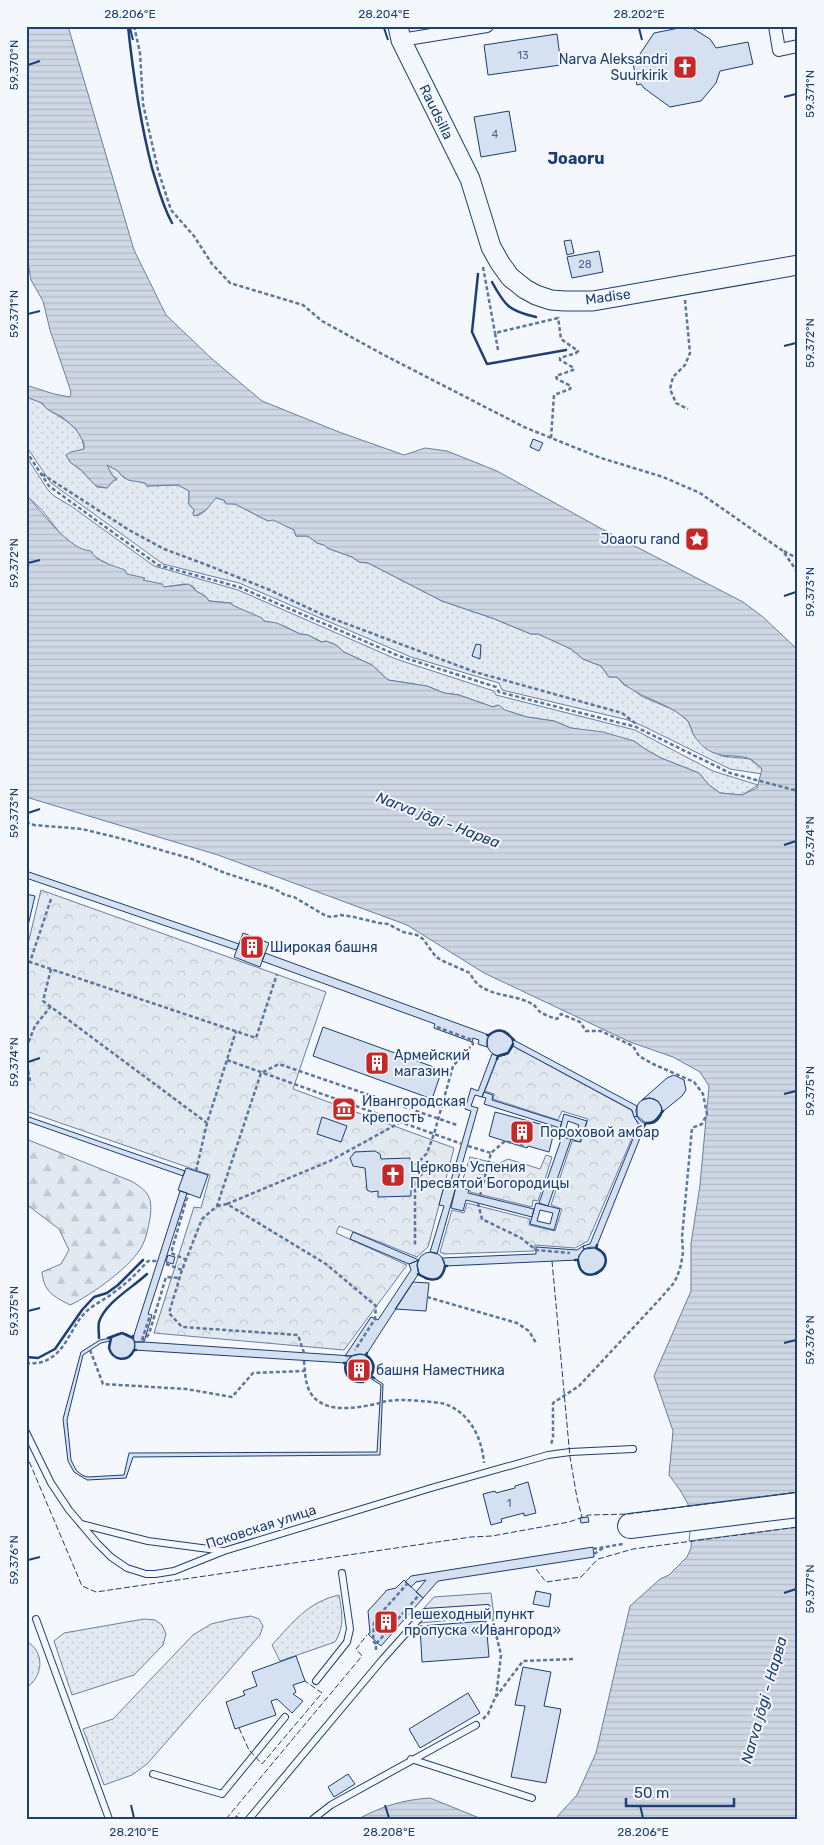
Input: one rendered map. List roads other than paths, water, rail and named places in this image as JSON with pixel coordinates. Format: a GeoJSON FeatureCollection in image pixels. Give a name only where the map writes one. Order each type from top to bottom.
{"type":"FeatureCollection","features":[{"type":"Feature","properties":{"kind":"highway"},"geometry":{"type":"LineString","coordinates":[[631,1535],[798,1505]]}},
{"type":"Feature","properties":{"kind":"street"},"geometry":{"type":"LineString","coordinates":[[400,33],[487,26]]}},
{"type":"Feature","properties":{"kind":"street"},"geometry":{"type":"LineString","coordinates":[[775,26],[779,50],[798,46]]}},
{"type":"Feature","properties":{"kind":"street","name":"Raudsilla"},"geometry":{"type":"LineString","coordinates":[[400,33],[477,197]]}},
{"type":"Feature","properties":{"kind":"street","name":"Madise"},"geometry":{"type":"LineString","coordinates":[[477,197],[491,247],[510,277],[525,289],[551,300],[565,302],[593,301],[798,265]]}},
{"type":"Feature","properties":{"kind":"lane","name":"Псковская улица"},"geometry":{"type":"LineString","coordinates":[[26,1432],[51,1483],[80,1524],[111,1557],[127,1568],[146,1574],[174,1570],[224,1551],[485,1472],[548,1455],[633,1449]]}},
{"type":"Feature","properties":{"kind":"lane"},"geometry":{"type":"LineString","coordinates":[[80,1524],[148,1541],[224,1551]]}},
{"type":"Feature","properties":{"kind":"lane"},"geometry":{"type":"LineString","coordinates":[[316,1681],[347,1642],[350,1629],[342,1573]]}},
{"type":"Feature","properties":{"kind":"lane"},"geometry":{"type":"LineString","coordinates":[[249,1819],[382,1660],[425,1612],[487,1608]]}},
{"type":"Feature","properties":{"kind":"lane"},"geometry":{"type":"LineString","coordinates":[[36,1619],[109,1819]]}},
{"type":"Feature","properties":{"kind":"lane"},"geometry":{"type":"LineString","coordinates":[[153,1774],[222,1794],[285,1718]]}},
{"type":"Feature","properties":{"kind":"lane"},"geometry":{"type":"LineString","coordinates":[[313,1819],[332,1804],[476,1725]]}},
{"type":"Feature","properties":{"kind":"lane"},"geometry":{"type":"LineString","coordinates":[[411,1760],[532,1798]]}},
{"type":"Feature","properties":{"kind":"water","name":"Narva jõgi - Нарва"},"geometry":{"type":"Polygon","coordinates":[[[26,26],[68,26],[134,250],[166,315],[211,358],[262,401],[339,432],[404,455],[425,448],[447,451],[497,471],[602,529],[743,602],[763,617],[798,650],[798,793],[795,806],[798,810],[798,1819],[555,1819],[577,1795],[596,1753],[630,1606],[660,1579],[669,1575],[687,1557],[691,1548],[692,1532],[688,1504],[669,1475],[673,1431],[654,1376],[691,1291],[691,1244],[700,1185],[709,1086],[700,1072],[673,1057],[630,1042],[484,973],[407,925],[218,855],[26,797],[26,495],[56,529],[73,544],[91,551],[96,558],[125,570],[127,574],[145,578],[143,580],[162,584],[164,587],[189,584],[209,601],[231,603],[262,618],[264,621],[277,623],[321,642],[326,641],[336,645],[344,652],[372,665],[388,680],[427,686],[444,693],[459,695],[493,707],[499,705],[505,710],[527,717],[554,721],[571,728],[603,732],[634,741],[661,758],[699,773],[709,785],[720,793],[742,795],[757,788],[762,769],[750,759],[721,755],[709,751],[698,741],[688,721],[678,713],[641,695],[617,677],[609,677],[601,666],[583,659],[571,649],[538,634],[531,634],[442,601],[368,563],[359,562],[352,557],[327,548],[308,536],[296,536],[294,530],[273,520],[268,521],[235,504],[226,504],[224,500],[216,498],[206,510],[195,516],[193,515],[194,510],[188,503],[189,491],[178,485],[147,486],[145,483],[128,480],[118,471],[107,465],[117,480],[114,480],[107,488],[96,486],[81,470],[70,462],[66,455],[84,449],[84,443],[76,429],[62,417],[47,409],[42,403],[26,397],[26,385],[70,397],[71,392],[50,330],[43,301],[31,280],[27,257],[26,26]]]}},
{"type":"Feature","properties":{"kind":"water"},"geometry":{"type":"Polygon","coordinates":[[[430,1798],[482,1819],[358,1819],[393,1804],[430,1798]]]}},
{"type":"Feature","properties":{"kind":"place","name":"Narva Aleksandri Suurkirik"},"geometry":{"type":"Point","coordinates":[685,67]}},
{"type":"Feature","properties":{"kind":"place","name":"Joaoru rand"},"geometry":{"type":"Point","coordinates":[697,539]}},
{"type":"Feature","properties":{"kind":"place","name":"Широкая башня"},"geometry":{"type":"Point","coordinates":[252,947]}},
{"type":"Feature","properties":{"kind":"place","name":"Армейский магазин"},"geometry":{"type":"Point","coordinates":[377,1063]}},
{"type":"Feature","properties":{"kind":"place","name":"Ивангородская крепость"},"geometry":{"type":"Point","coordinates":[344,1109]}},
{"type":"Feature","properties":{"kind":"place","name":"Пороховой амбар"},"geometry":{"type":"Point","coordinates":[522,1132]}},
{"type":"Feature","properties":{"kind":"place","name":"Церковь Успения Пресвятой Богородицы"},"geometry":{"type":"Point","coordinates":[393,1175]}},
{"type":"Feature","properties":{"kind":"place","name":"башня Наместника"},"geometry":{"type":"Point","coordinates":[359,1370]}},
{"type":"Feature","properties":{"kind":"place","name":"Пешеходный пункт пропуска «Ивангород»"},"geometry":{"type":"Point","coordinates":[386,1622]}},
{"type":"Feature","properties":{"kind":"district","name":"Joaoru"},"geometry":{"type":"Point","coordinates":[576,158]}}]}
